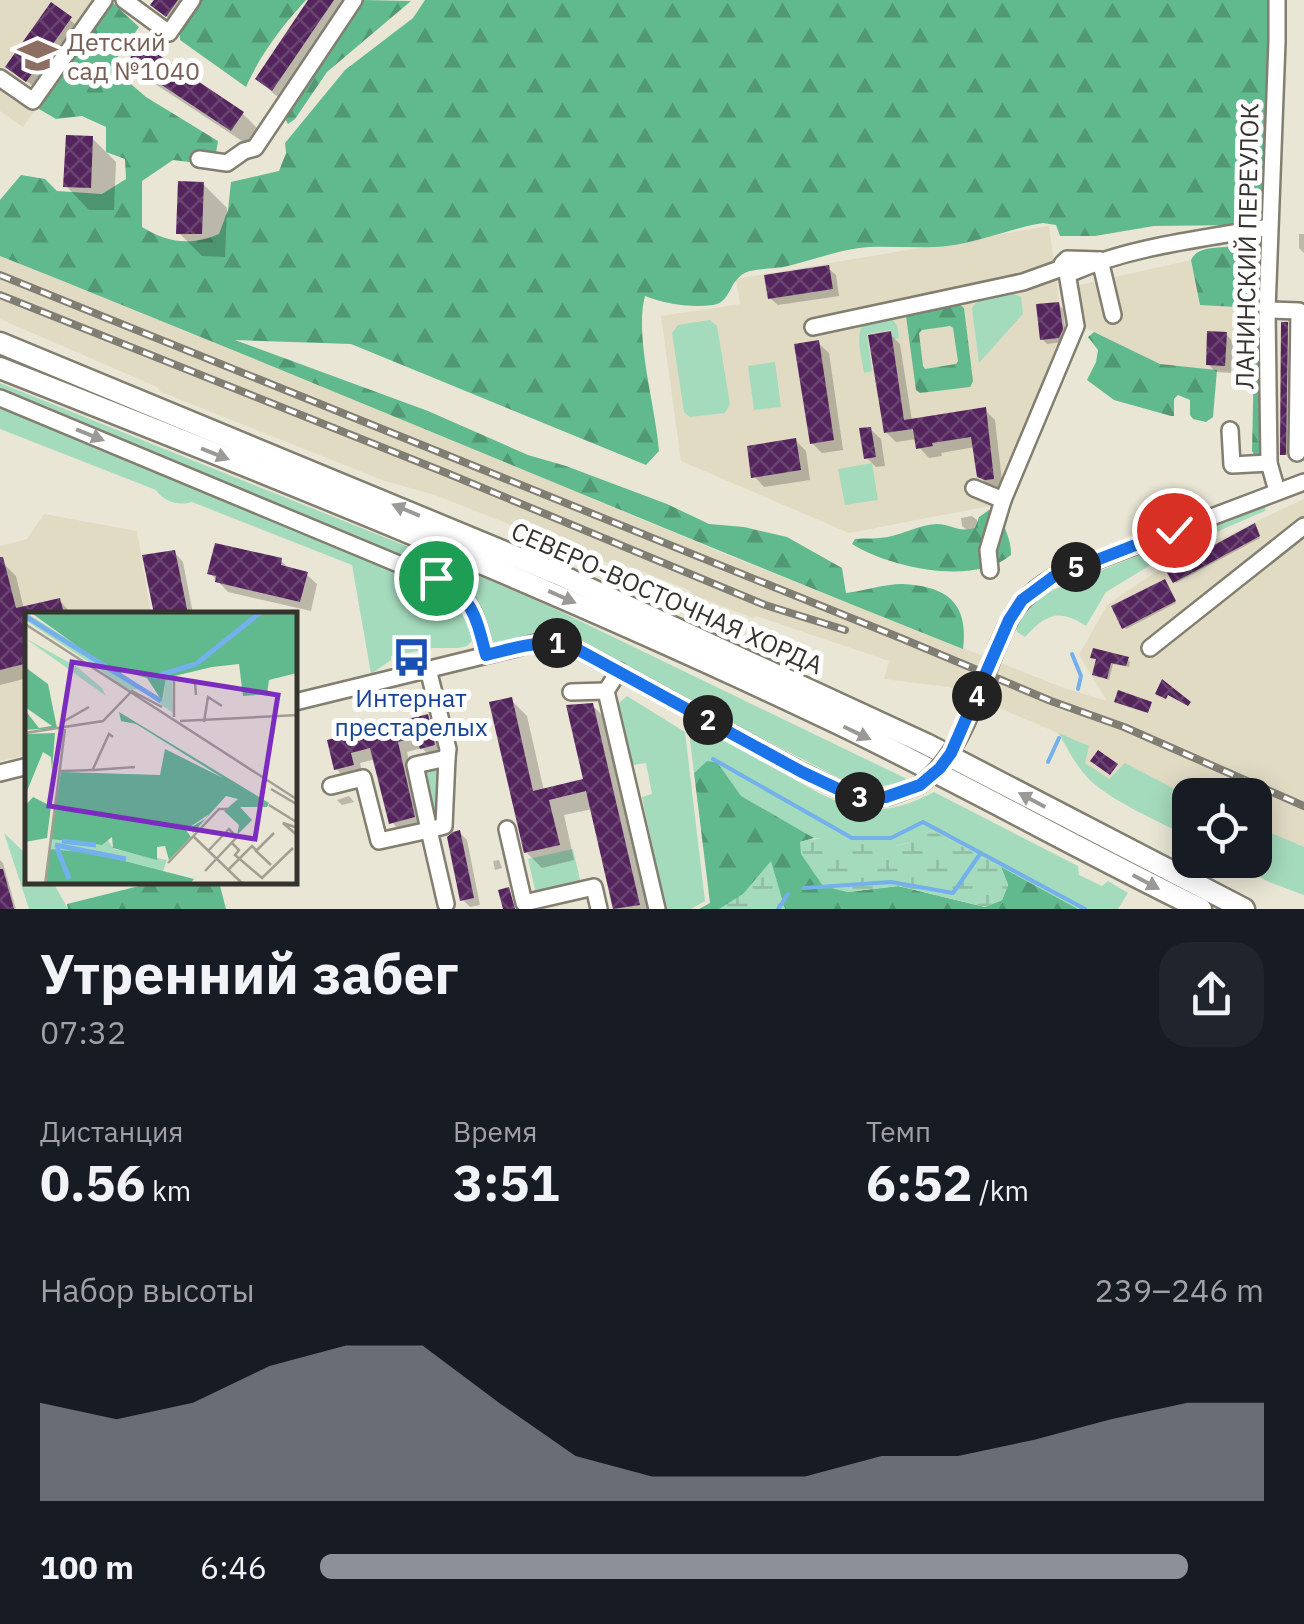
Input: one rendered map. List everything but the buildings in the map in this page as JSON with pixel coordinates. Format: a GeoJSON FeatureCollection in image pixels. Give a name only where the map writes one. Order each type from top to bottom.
{"type":"FeatureCollection","features":[{"type":"Feature","properties":{"kind":"main road","name":"СЕВЕРО-ВОСТОЧНАЯ ХОРДА"},"geometry":{"type":"LineString","coordinates":[[0,343],[560,574],[926,744],[1244,909]]}},
{"type":"Feature","properties":{"kind":"main road","name":"СЕВЕРО-ВОСТОЧНАЯ ХОРДА"},"geometry":{"type":"LineString","coordinates":[[0,368],[563,597],[835,722],[1201,909]]}},
{"type":"Feature","properties":{"kind":"street"},"geometry":{"type":"LineString","coordinates":[[0,78],[33,101],[104,0]]}},
{"type":"Feature","properties":{"kind":"street"},"geometry":{"type":"LineString","coordinates":[[124,0],[169,32],[192,0]]}},
{"type":"Feature","properties":{"kind":"street"},"geometry":{"type":"LineString","coordinates":[[199,158],[227,163],[254,148],[354,0]]}},
{"type":"Feature","properties":{"kind":"street","name":"ЛАНИНСКИЙ ПЕРЕУЛОК"},"geometry":{"type":"LineString","coordinates":[[1277,0],[1267,310],[1269,463],[1277,491]]}},
{"type":"Feature","properties":{"kind":"street"},"geometry":{"type":"LineString","coordinates":[[990,570],[988,550],[1004,500],[1076,326],[1062,264],[1068,259],[1100,260],[1269,227]]}},
{"type":"Feature","properties":{"kind":"street"},"geometry":{"type":"LineString","coordinates":[[1100,260],[1113,315]]}},
{"type":"Feature","properties":{"kind":"street"},"geometry":{"type":"LineString","coordinates":[[813,327],[1064,270]]}},
{"type":"Feature","properties":{"kind":"street"},"geometry":{"type":"LineString","coordinates":[[1267,310],[1299,311],[1298,453]]}},
{"type":"Feature","properties":{"kind":"street"},"geometry":{"type":"LineString","coordinates":[[0,398],[450,584],[470,606],[486,655]]}},
{"type":"Feature","properties":{"kind":"street"},"geometry":{"type":"LineString","coordinates":[[1230,430],[1232,466],[1269,463]]}},
{"type":"Feature","properties":{"kind":"street"},"geometry":{"type":"LineString","coordinates":[[974,488],[1004,500]]}},
{"type":"Feature","properties":{"kind":"street"},"geometry":{"type":"LineString","coordinates":[[298,701],[540,642],[557,643],[575,648],[840,790],[866,798],[886,797],[920,785],[951,753],[1009,620],[1022,600],[1053,577],[1277,491],[1301,488]]}},
{"type":"Feature","properties":{"kind":"street"},"geometry":{"type":"LineString","coordinates":[[1150,648],[1304,526]]}},
{"type":"Feature","properties":{"kind":"street"},"geometry":{"type":"LineString","coordinates":[[331,786],[364,778],[379,841],[444,826],[448,749],[428,669]]}},
{"type":"Feature","properties":{"kind":"street"},"geometry":{"type":"LineString","coordinates":[[619,671],[606,691],[657,909]]}},
{"type":"Feature","properties":{"kind":"street"},"geometry":{"type":"LineString","coordinates":[[571,692],[606,691]]}},
{"type":"Feature","properties":{"kind":"street"},"geometry":{"type":"LineString","coordinates":[[446,904],[415,766],[447,758]]}},
{"type":"Feature","properties":{"kind":"street"},"geometry":{"type":"LineString","coordinates":[[0,773],[25,767]]}},
{"type":"Feature","properties":{"kind":"street"},"geometry":{"type":"LineString","coordinates":[[506,829],[524,903],[594,887],[599,909]]}},
{"type":"Feature","properties":{"kind":"shaded area","name":"Детский сад №1040"},"geometry":{"type":"Polygon","coordinates":[[[0,0],[111,2],[23,127],[0,111],[0,0]]]}},
{"type":"Feature","properties":{"kind":"shaded area"},"geometry":{"type":"Polygon","coordinates":[[[1049,226],[1064,337],[990,506],[849,533],[681,461],[661,316],[740,304],[736,279],[1049,226]]]}},
{"type":"Feature","properties":{"kind":"shaded area"},"geometry":{"type":"Polygon","coordinates":[[[0,256],[215,341],[732,557],[1064,688],[1107,701],[1079,655],[1107,605],[1170,562],[1304,499],[1304,895],[1262,878],[1272,878],[1272,778],[1172,778],[1172,828],[1089,780],[1058,733],[949,687],[884,679],[889,661],[753,618],[628,566],[620,568],[435,495],[385,481],[161,392],[0,319],[0,256]]]}},
{"type":"Feature","properties":{"kind":"shaded area"},"geometry":{"type":"Polygon","coordinates":[[[1191,260],[1200,304],[1255,307],[1254,374],[1160,364],[1084,327],[1079,285],[1191,260]]]}},
{"type":"Feature","properties":{"kind":"shaded area"},"geometry":{"type":"Polygon","coordinates":[[[1281,317],[1304,317],[1304,455],[1279,455],[1281,317]]]}},
{"type":"Feature","properties":{"kind":"shaded area"},"geometry":{"type":"Polygon","coordinates":[[[44,514],[137,531],[151,612],[25,612],[25,755],[0,761],[0,546],[27,539],[44,514]]]}},
{"type":"Feature","properties":{"kind":"green space"},"geometry":{"type":"Polygon","coordinates":[[[201,0],[306,0],[272,41],[246,87],[180,40],[180,28],[201,0]]]}},
{"type":"Feature","properties":{"kind":"green space"},"geometry":{"type":"Polygon","coordinates":[[[362,0],[411,1],[327,72],[288,124],[284,117],[362,0]]]}},
{"type":"Feature","properties":{"kind":"green space"},"geometry":{"type":"Polygon","coordinates":[[[425,0],[1269,0],[1265,220],[1237,225],[1154,226],[1095,236],[1060,236],[1056,225],[1043,223],[959,244],[859,248],[750,271],[738,278],[724,299],[713,305],[678,305],[645,296],[642,331],[659,451],[646,465],[351,344],[235,340],[428,411],[528,455],[667,504],[709,524],[787,537],[842,568],[846,593],[902,584],[931,588],[958,608],[963,649],[0,256],[0,200],[21,175],[45,179],[57,191],[102,194],[126,179],[125,159],[106,152],[106,127],[82,116],[56,119],[39,109],[113,3],[139,27],[111,67],[146,97],[218,141],[214,165],[173,160],[142,181],[142,227],[161,237],[189,241],[219,234],[228,210],[231,182],[279,171],[286,153],[285,143],[345,70],[413,18],[425,0]]]}},
{"type":"Feature","properties":{"kind":"green space"},"geometry":{"type":"Polygon","coordinates":[[[1237,238],[1258,240],[1262,246],[1258,280],[1263,314],[1263,455],[1256,458],[1252,451],[1255,308],[1200,305],[1191,260],[1202,250],[1227,247],[1237,238]]]}},
{"type":"Feature","properties":{"kind":"green space"},"geometry":{"type":"Polygon","coordinates":[[[1012,293],[1021,297],[1023,314],[979,363],[972,309],[984,299],[1012,293]]]}},
{"type":"Feature","properties":{"kind":"green space"},"geometry":{"type":"Polygon","coordinates":[[[960,305],[964,308],[973,381],[970,387],[920,393],[916,390],[908,312],[960,305]],[[953,328],[919,333],[925,369],[956,364],[953,328]]]}},
{"type":"Feature","properties":{"kind":"green space"},"geometry":{"type":"Polygon","coordinates":[[[890,317],[897,325],[899,338],[893,339],[891,330],[867,334],[872,371],[864,373],[859,341],[863,323],[890,317]]]}},
{"type":"Feature","properties":{"kind":"green space"},"geometry":{"type":"Polygon","coordinates":[[[710,320],[717,326],[730,404],[725,413],[690,417],[684,412],[672,333],[678,325],[710,320]]]}},
{"type":"Feature","properties":{"kind":"green space"},"geometry":{"type":"Polygon","coordinates":[[[1094,332],[1160,364],[1217,370],[1213,417],[1206,422],[1193,419],[1190,400],[1178,395],[1174,399],[1174,416],[1114,400],[1087,380],[1098,350],[1088,337],[1094,332]]]}},
{"type":"Feature","properties":{"kind":"green space"},"geometry":{"type":"Polygon","coordinates":[[[775,362],[781,407],[754,410],[748,366],[775,362]]]}},
{"type":"Feature","properties":{"kind":"green space"},"geometry":{"type":"Polygon","coordinates":[[[0,383],[549,606],[907,779],[876,786],[845,781],[566,637],[539,635],[506,643],[492,642],[467,594],[0,395],[0,383]]]}},
{"type":"Feature","properties":{"kind":"green space"},"geometry":{"type":"Polygon","coordinates":[[[0,403],[244,501],[462,599],[475,638],[458,648],[391,656],[371,674],[352,565],[192,502],[172,502],[156,490],[0,429],[0,403]]]}},
{"type":"Feature","properties":{"kind":"green space"},"geometry":{"type":"Polygon","coordinates":[[[872,463],[878,500],[845,505],[838,469],[872,463]]]}},
{"type":"Feature","properties":{"kind":"green space"},"geometry":{"type":"Polygon","coordinates":[[[1263,505],[1265,511],[1177,549],[1106,592],[1086,626],[1068,617],[1053,616],[1025,637],[1017,632],[1015,625],[1028,606],[1048,592],[1263,505]]]}},
{"type":"Feature","properties":{"kind":"green space"},"geometry":{"type":"Polygon","coordinates":[[[989,510],[1000,510],[1011,555],[976,570],[909,566],[852,544],[855,539],[888,537],[930,525],[975,528],[979,517],[989,510]]]}},
{"type":"Feature","properties":{"kind":"green space"},"geometry":{"type":"Polygon","coordinates":[[[627,696],[685,732],[705,901],[691,909],[665,909],[642,797],[652,794],[646,763],[633,765],[619,703],[627,696]]]}},
{"type":"Feature","properties":{"kind":"green space"},"geometry":{"type":"Polygon","coordinates":[[[694,723],[850,806],[889,808],[934,792],[1078,866],[1079,875],[1102,886],[1108,881],[1128,893],[1118,909],[1078,909],[931,830],[918,840],[887,848],[814,838],[740,796],[717,762],[707,761],[694,773],[689,732],[694,723]]]}},
{"type":"Feature","properties":{"kind":"green space"},"geometry":{"type":"Polygon","coordinates":[[[1059,733],[1089,746],[1085,763],[1109,779],[1125,763],[1172,788],[1172,829],[1099,787],[1072,757],[1059,733]]]}},
{"type":"Feature","properties":{"kind":"green space"},"geometry":{"type":"Polygon","coordinates":[[[707,761],[717,762],[741,796],[814,838],[800,842],[847,892],[898,886],[985,907],[1002,900],[1008,885],[1001,867],[1078,909],[699,909],[710,903],[694,773],[707,761]]]}},
{"type":"Feature","properties":{"kind":"green space"},"geometry":{"type":"Polygon","coordinates":[[[443,762],[441,823],[431,825],[419,768],[443,762]]]}},
{"type":"Feature","properties":{"kind":"green space"},"geometry":{"type":"Polygon","coordinates":[[[931,830],[1001,867],[1008,885],[1002,900],[985,907],[899,886],[847,892],[823,886],[801,854],[800,842],[833,839],[897,846],[931,830]]]}},
{"type":"Feature","properties":{"kind":"green space"},"geometry":{"type":"Polygon","coordinates":[[[4,833],[25,853],[25,884],[54,884],[68,909],[29,909],[4,833]]]}},
{"type":"Feature","properties":{"kind":"green space"},"geometry":{"type":"Polygon","coordinates":[[[1272,833],[1304,847],[1304,895],[1262,878],[1272,878],[1272,833]]]}},
{"type":"Feature","properties":{"kind":"green space"},"geometry":{"type":"Polygon","coordinates":[[[573,849],[581,884],[536,894],[528,859],[573,849]]]}},
{"type":"Feature","properties":{"kind":"green space"},"geometry":{"type":"Polygon","coordinates":[[[771,861],[785,909],[719,909],[743,894],[771,861]]]}},
{"type":"Feature","properties":{"kind":"green space"},"geometry":{"type":"Polygon","coordinates":[[[147,884],[220,884],[226,909],[68,909],[67,904],[147,884]]]}},
{"type":"Feature","properties":{"kind":"waterway"},"geometry":{"type":"LineString","coordinates":[[1072,654],[1081,676],[1078,689]]}},
{"type":"Feature","properties":{"kind":"waterway"},"geometry":{"type":"LineString","coordinates":[[1048,762],[1059,738]]}},
{"type":"Feature","properties":{"kind":"waterway"},"geometry":{"type":"LineString","coordinates":[[713,759],[852,838],[891,838],[923,822],[1085,909]]}},
{"type":"Feature","properties":{"kind":"waterway"},"geometry":{"type":"LineString","coordinates":[[804,888],[891,882],[953,893],[980,854]]}},
{"type":"Feature","properties":{"kind":"waterway"},"geometry":{"type":"LineString","coordinates":[[778,909],[788,894]]}},
{"type":"Feature","properties":{"kind":"railway"},"geometry":{"type":"LineString","coordinates":[[0,275],[1051,701],[1124,727],[1304,806]]}},
{"type":"Feature","properties":{"kind":"railway"},"geometry":{"type":"LineString","coordinates":[[0,295],[765,605],[845,630]]}},
{"type":"Feature","properties":{"kind":"place","name":"Детский сад №1040"},"geometry":{"type":"Point","coordinates":[37,56]}},
{"type":"Feature","properties":{"kind":"place","name":"Интернат престарелых"},"geometry":{"type":"Point","coordinates":[411,657]}},
{"type":"Feature","properties":{"kind":"route"},"geometry":{"type":"LineString","coordinates":[[436,578],[458,590],[470,606],[486,655],[540,642],[575,648],[802,772],[866,798],[886,797],[920,785],[951,753],[1009,620],[1022,600],[1053,577],[1174,530]]}}]}
